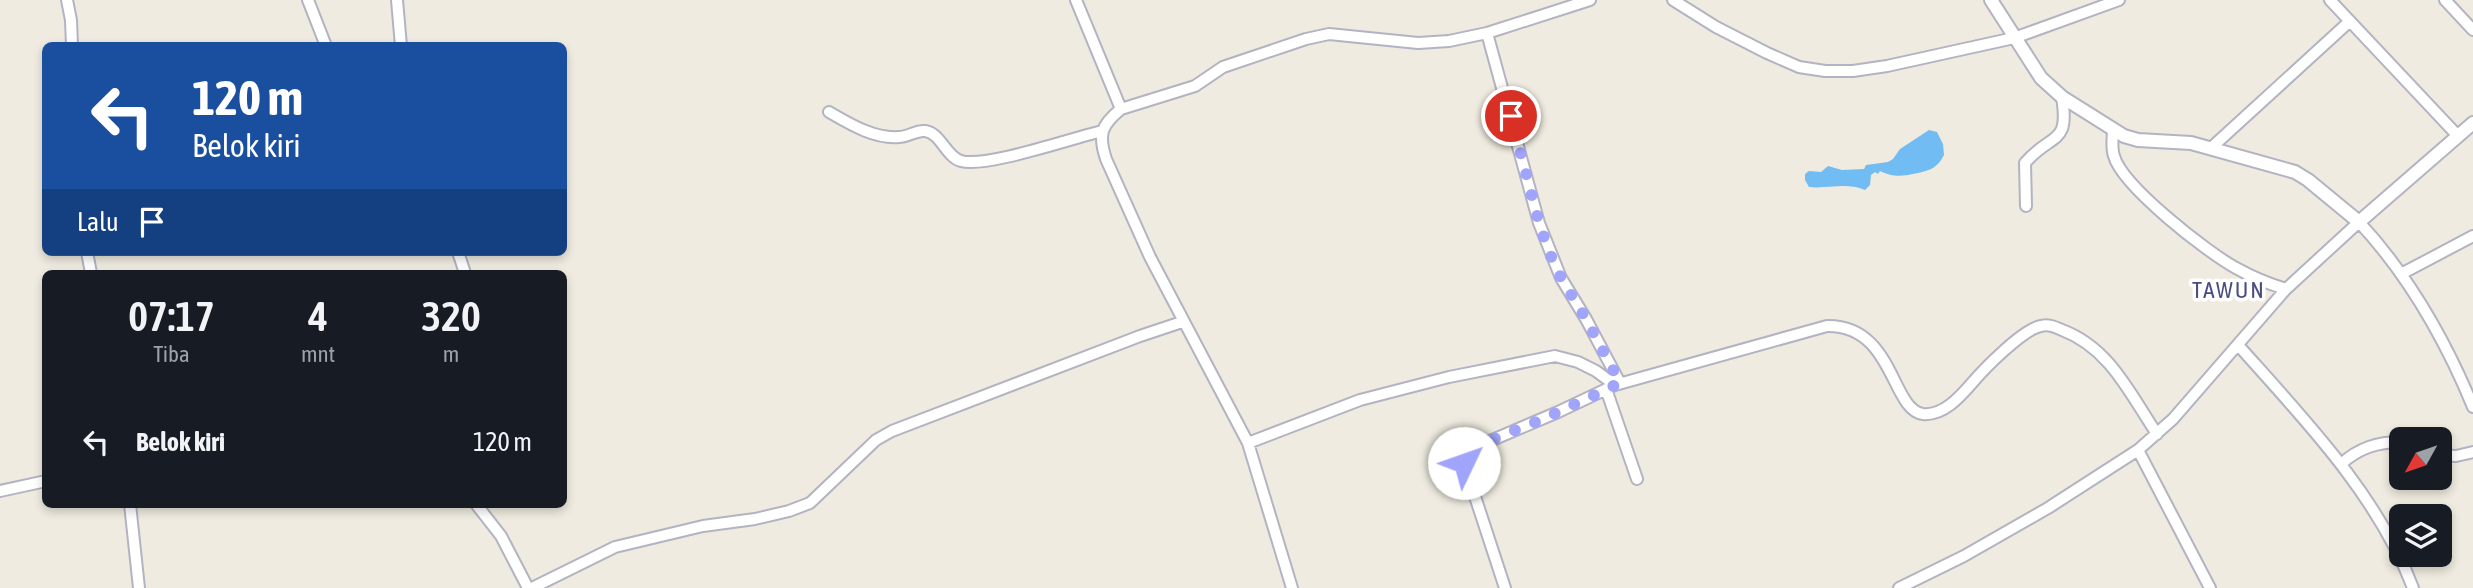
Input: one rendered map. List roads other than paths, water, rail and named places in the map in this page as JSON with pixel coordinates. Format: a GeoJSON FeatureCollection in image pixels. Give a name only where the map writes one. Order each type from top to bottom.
{"type":"FeatureCollection","features":[{"type":"Feature","properties":{"kind":"street"},"geometry":{"type":"LineString","coordinates":[[67,0],[72,42]]}},
{"type":"Feature","properties":{"kind":"street"},"geometry":{"type":"LineString","coordinates":[[308,0],[324,42]]}},
{"type":"Feature","properties":{"kind":"street"},"geometry":{"type":"LineString","coordinates":[[397,0],[401,42]]}},
{"type":"Feature","properties":{"kind":"street"},"geometry":{"type":"LineString","coordinates":[[1076,0],[1121,109]]}},
{"type":"Feature","properties":{"kind":"street"},"geometry":{"type":"LineString","coordinates":[[1292,588],[1248,443],[1182,322],[1120,193],[1102,146],[1102,131],[1113,115],[1121,109],[1195,86],[1223,67],[1270,49],[1313,37],[1329,34],[1418,43],[1449,41],[1488,33],[1590,0]]}},
{"type":"Feature","properties":{"kind":"street"},"geometry":{"type":"LineString","coordinates":[[1673,0],[1716,27],[1767,53],[1799,67],[1825,71],[1853,71],[1887,66],[2014,38],[2119,0]]}},
{"type":"Feature","properties":{"kind":"street"},"geometry":{"type":"LineString","coordinates":[[1991,0],[2031,66],[2062,97],[2113,129],[2138,140],[2191,143],[2295,172],[2359,222],[2382,247],[2438,332],[2473,407]]}},
{"type":"Feature","properties":{"kind":"street"},"geometry":{"type":"LineString","coordinates":[[2330,0],[2458,136]]}},
{"type":"Feature","properties":{"kind":"street"},"geometry":{"type":"LineString","coordinates":[[2445,0],[2473,30]]}},
{"type":"Feature","properties":{"kind":"street"},"geometry":{"type":"LineString","coordinates":[[2211,148],[2350,21]]}},
{"type":"Feature","properties":{"kind":"street"},"geometry":{"type":"LineString","coordinates":[[1488,33],[1539,223],[1561,278],[1586,319],[1614,385],[1637,480]]}},
{"type":"Feature","properties":{"kind":"street"},"geometry":{"type":"LineString","coordinates":[[2026,206],[2025,163],[2060,134],[2064,127],[2062,97]]}},
{"type":"Feature","properties":{"kind":"street"},"geometry":{"type":"LineString","coordinates":[[829,112],[877,135],[895,138],[922,131],[929,132],[952,156],[961,161],[974,162],[1005,157],[1102,131]]}},
{"type":"Feature","properties":{"kind":"street"},"geometry":{"type":"LineString","coordinates":[[1899,588],[1964,556],[2048,508],[2138,450],[2157,434],[2286,289],[2473,123]]}},
{"type":"Feature","properties":{"kind":"street"},"geometry":{"type":"LineString","coordinates":[[2113,129],[2114,156],[2120,169],[2163,212],[2216,256],[2256,278],[2286,289]]}},
{"type":"Feature","properties":{"kind":"street"},"geometry":{"type":"LineString","coordinates":[[2401,274],[2473,236]]}},
{"type":"Feature","properties":{"kind":"street"},"geometry":{"type":"LineString","coordinates":[[479,508],[501,536],[530,588],[615,547],[703,526],[755,519],[810,503],[876,440],[892,431],[1182,322]]}},
{"type":"Feature","properties":{"kind":"street"},"geometry":{"type":"LineString","coordinates":[[1505,588],[1464,463],[1464,457],[1476,446],[1538,421],[1614,385],[1826,326],[1839,326],[1874,346],[1887,364],[1906,402],[1920,413],[1927,414],[1950,404],[1987,367],[2034,328],[2045,325],[2070,333],[2101,354],[2123,381],[2157,434]]}},
{"type":"Feature","properties":{"kind":"street"},"geometry":{"type":"LineString","coordinates":[[2238,345],[2341,464],[2397,550],[2413,588]]}},
{"type":"Feature","properties":{"kind":"street"},"geometry":{"type":"LineString","coordinates":[[1248,443],[1360,400],[1449,377],[1555,356],[1578,362],[1614,385]]}},
{"type":"Feature","properties":{"kind":"street"},"geometry":{"type":"LineString","coordinates":[[2341,464],[2360,449],[2373,444],[2389,443]]}},
{"type":"Feature","properties":{"kind":"street"},"geometry":{"type":"LineString","coordinates":[[2138,450],[2210,588]]}},
{"type":"Feature","properties":{"kind":"street"},"geometry":{"type":"LineString","coordinates":[[2452,456],[2473,453]]}},
{"type":"Feature","properties":{"kind":"street"},"geometry":{"type":"LineString","coordinates":[[0,491],[42,482]]}},
{"type":"Feature","properties":{"kind":"street"},"geometry":{"type":"LineString","coordinates":[[130,508],[139,588]]}},
{"type":"Feature","properties":{"kind":"water"},"geometry":{"type":"Polygon","coordinates":[[[1929,130],[1937,132],[1943,144],[1944,155],[1936,166],[1930,169],[1899,176],[1875,172],[1865,190],[1844,186],[1809,187],[1805,180],[1805,174],[1809,171],[1821,172],[1828,166],[1842,170],[1864,169],[1866,165],[1888,162],[1900,149],[1929,130]]]}},
{"type":"Feature","properties":{"kind":"district","name":"TAWUN"},"geometry":{"type":"Point","coordinates":[2229,290]}}]}
